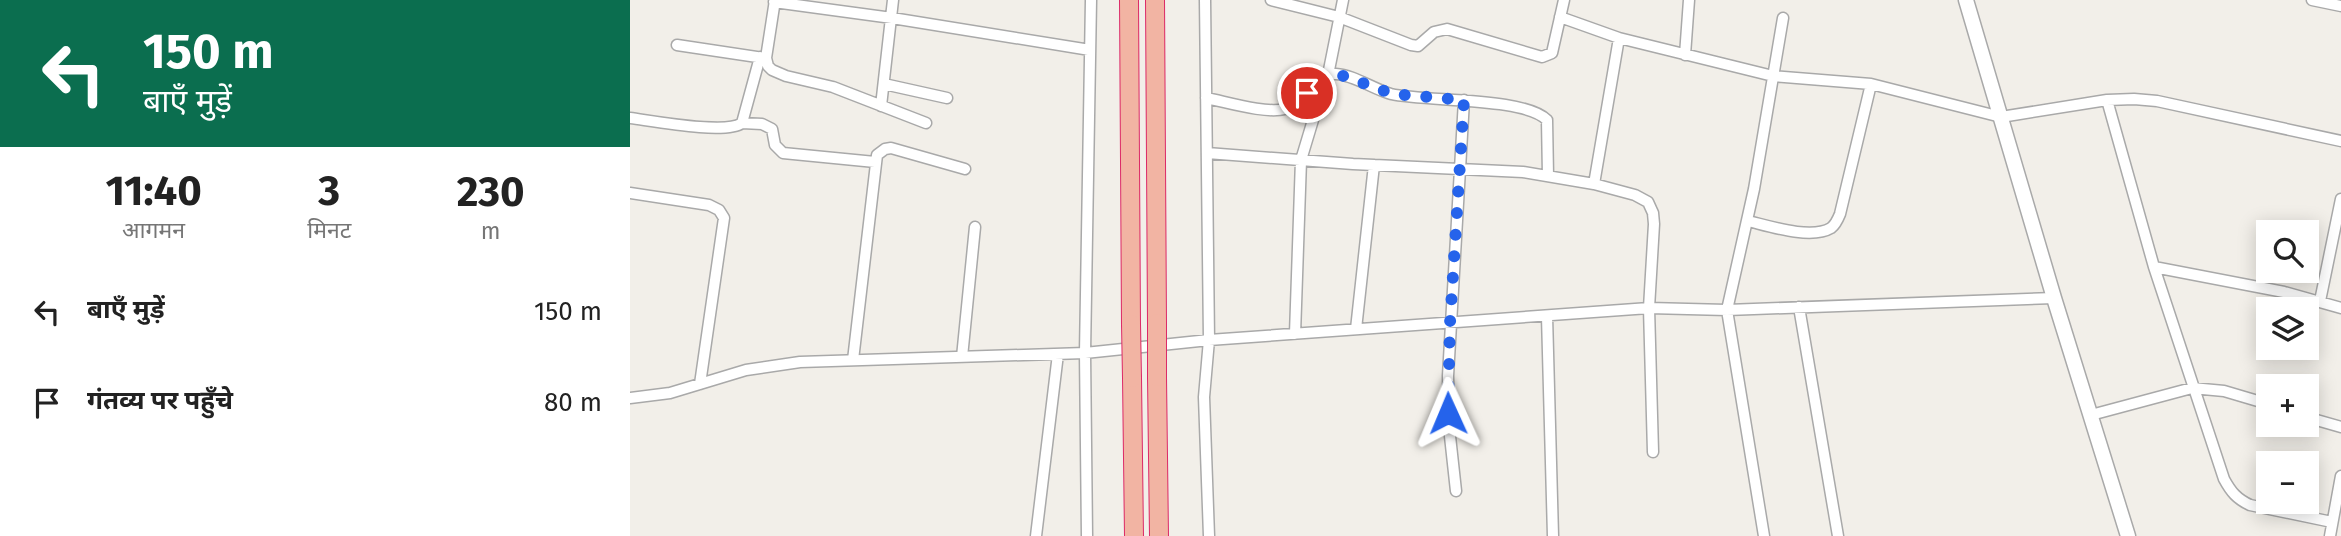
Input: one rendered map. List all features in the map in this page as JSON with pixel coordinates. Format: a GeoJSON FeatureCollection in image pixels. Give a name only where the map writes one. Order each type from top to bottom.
{"type":"FeatureCollection","features":[{"type":"Feature","properties":{"kind":"highway"},"geometry":{"type":"LineString","coordinates":[[1129,0],[1134,536]]}},
{"type":"Feature","properties":{"kind":"highway"},"geometry":{"type":"LineString","coordinates":[[1154,0],[1159,536]]}},
{"type":"Feature","properties":{"kind":"street"},"geometry":{"type":"LineString","coordinates":[[881,106],[893,0]]}},
{"type":"Feature","properties":{"kind":"street"},"geometry":{"type":"LineString","coordinates":[[1087,536],[1085,353],[1091,0]]}},
{"type":"Feature","properties":{"kind":"street"},"geometry":{"type":"LineString","coordinates":[[1205,0],[1209,340],[1204,397],[1209,536]]}},
{"type":"Feature","properties":{"kind":"street"},"geometry":{"type":"LineString","coordinates":[[1271,0],[1339,17],[1411,45],[1418,46],[1434,32],[1447,29],[1542,57],[1552,53],[1564,0]]}},
{"type":"Feature","properties":{"kind":"street"},"geometry":{"type":"LineString","coordinates":[[1328,75],[1343,0]]}},
{"type":"Feature","properties":{"kind":"street"},"geometry":{"type":"LineString","coordinates":[[1685,55],[1689,0]]}},
{"type":"Feature","properties":{"kind":"street"},"geometry":{"type":"LineString","coordinates":[[1966,0],[2128,536]]}},
{"type":"Feature","properties":{"kind":"street"},"geometry":{"type":"LineString","coordinates":[[2312,0],[2341,6]]}},
{"type":"Feature","properties":{"kind":"street"},"geometry":{"type":"LineString","coordinates":[[743,123],[763,58],[774,1],[1090,50]]}},
{"type":"Feature","properties":{"kind":"street"},"geometry":{"type":"LineString","coordinates":[[1560,17],[1619,38],[1773,76],[1871,84],[2001,117],[2108,100],[2134,99],[2157,101],[2341,141]]}},
{"type":"Feature","properties":{"kind":"street"},"geometry":{"type":"LineString","coordinates":[[1764,536],[1727,310],[1748,221],[1783,18]]}},
{"type":"Feature","properties":{"kind":"street"},"geometry":{"type":"LineString","coordinates":[[1594,184],[1619,38]]}},
{"type":"Feature","properties":{"kind":"street"},"geometry":{"type":"LineString","coordinates":[[677,45],[763,58],[772,70],[786,76],[833,87],[926,122]]}},
{"type":"Feature","properties":{"kind":"street"},"geometry":{"type":"LineString","coordinates":[[1206,98],[1273,110],[1286,109],[1296,104],[1328,75],[1338,74],[1393,94],[1495,103],[1542,115],[1547,120],[1548,176]]}},
{"type":"Feature","properties":{"kind":"street"},"geometry":{"type":"LineString","coordinates":[[884,84],[947,98]]}},
{"type":"Feature","properties":{"kind":"street"},"geometry":{"type":"LineString","coordinates":[[1748,221],[1800,232],[1820,232],[1833,227],[1840,214],[1871,84]]}},
{"type":"Feature","properties":{"kind":"street"},"geometry":{"type":"LineString","coordinates":[[1455,491],[1448,398],[1464,100]]}},
{"type":"Feature","properties":{"kind":"street"},"geometry":{"type":"LineString","coordinates":[[2108,100],[2154,267],[2224,479],[2231,492],[2250,505],[2332,522]]}},
{"type":"Feature","properties":{"kind":"street"},"geometry":{"type":"LineString","coordinates":[[630,118],[721,129],[730,129],[743,123],[762,124],[772,129],[775,145],[783,153],[875,162]]}},
{"type":"Feature","properties":{"kind":"street"},"geometry":{"type":"LineString","coordinates":[[1296,334],[1301,160],[1313,120]]}},
{"type":"Feature","properties":{"kind":"street"},"geometry":{"type":"LineString","coordinates":[[853,360],[877,155],[884,149],[891,148],[965,169]]}},
{"type":"Feature","properties":{"kind":"street"},"geometry":{"type":"LineString","coordinates":[[1207,153],[1374,165],[1502,170],[1594,184],[1635,195],[1648,202],[1653,213],[1649,308],[1653,452]]}},
{"type":"Feature","properties":{"kind":"street"},"geometry":{"type":"LineString","coordinates":[[1356,329],[1374,165]]}},
{"type":"Feature","properties":{"kind":"street"},"geometry":{"type":"LineString","coordinates":[[630,192],[709,205],[719,210],[724,218],[700,384]]}},
{"type":"Feature","properties":{"kind":"street"},"geometry":{"type":"LineString","coordinates":[[2320,301],[2341,199]]}},
{"type":"Feature","properties":{"kind":"street"},"geometry":{"type":"LineString","coordinates":[[962,357],[975,227]]}},
{"type":"Feature","properties":{"kind":"street"},"geometry":{"type":"LineString","coordinates":[[2154,267],[2320,301],[2341,308]]}},
{"type":"Feature","properties":{"kind":"street"},"geometry":{"type":"LineString","coordinates":[[630,398],[670,393],[746,370],[800,362],[1085,353],[1209,340],[1649,308],[1727,310],[2054,298]]}},
{"type":"Feature","properties":{"kind":"street"},"geometry":{"type":"LineString","coordinates":[[1799,307],[1838,536]]}},
{"type":"Feature","properties":{"kind":"street"},"geometry":{"type":"LineString","coordinates":[[1547,316],[1553,536]]}},
{"type":"Feature","properties":{"kind":"street"},"geometry":{"type":"LineString","coordinates":[[1037,536],[1058,354]]}},
{"type":"Feature","properties":{"kind":"street"},"geometry":{"type":"LineString","coordinates":[[2091,415],[2192,388],[2224,391],[2256,400]]}},
{"type":"Feature","properties":{"kind":"street"},"geometry":{"type":"LineString","coordinates":[[2319,420],[2341,427]]}},
{"type":"Feature","properties":{"kind":"street"},"geometry":{"type":"LineString","coordinates":[[2330,536],[2341,476]]}},
{"type":"Feature","properties":{"kind":"route"},"geometry":{"type":"LineString","coordinates":[[1307,93],[1328,75],[1338,74],[1393,94],[1464,100],[1450,323],[1448,413]]}}]}
